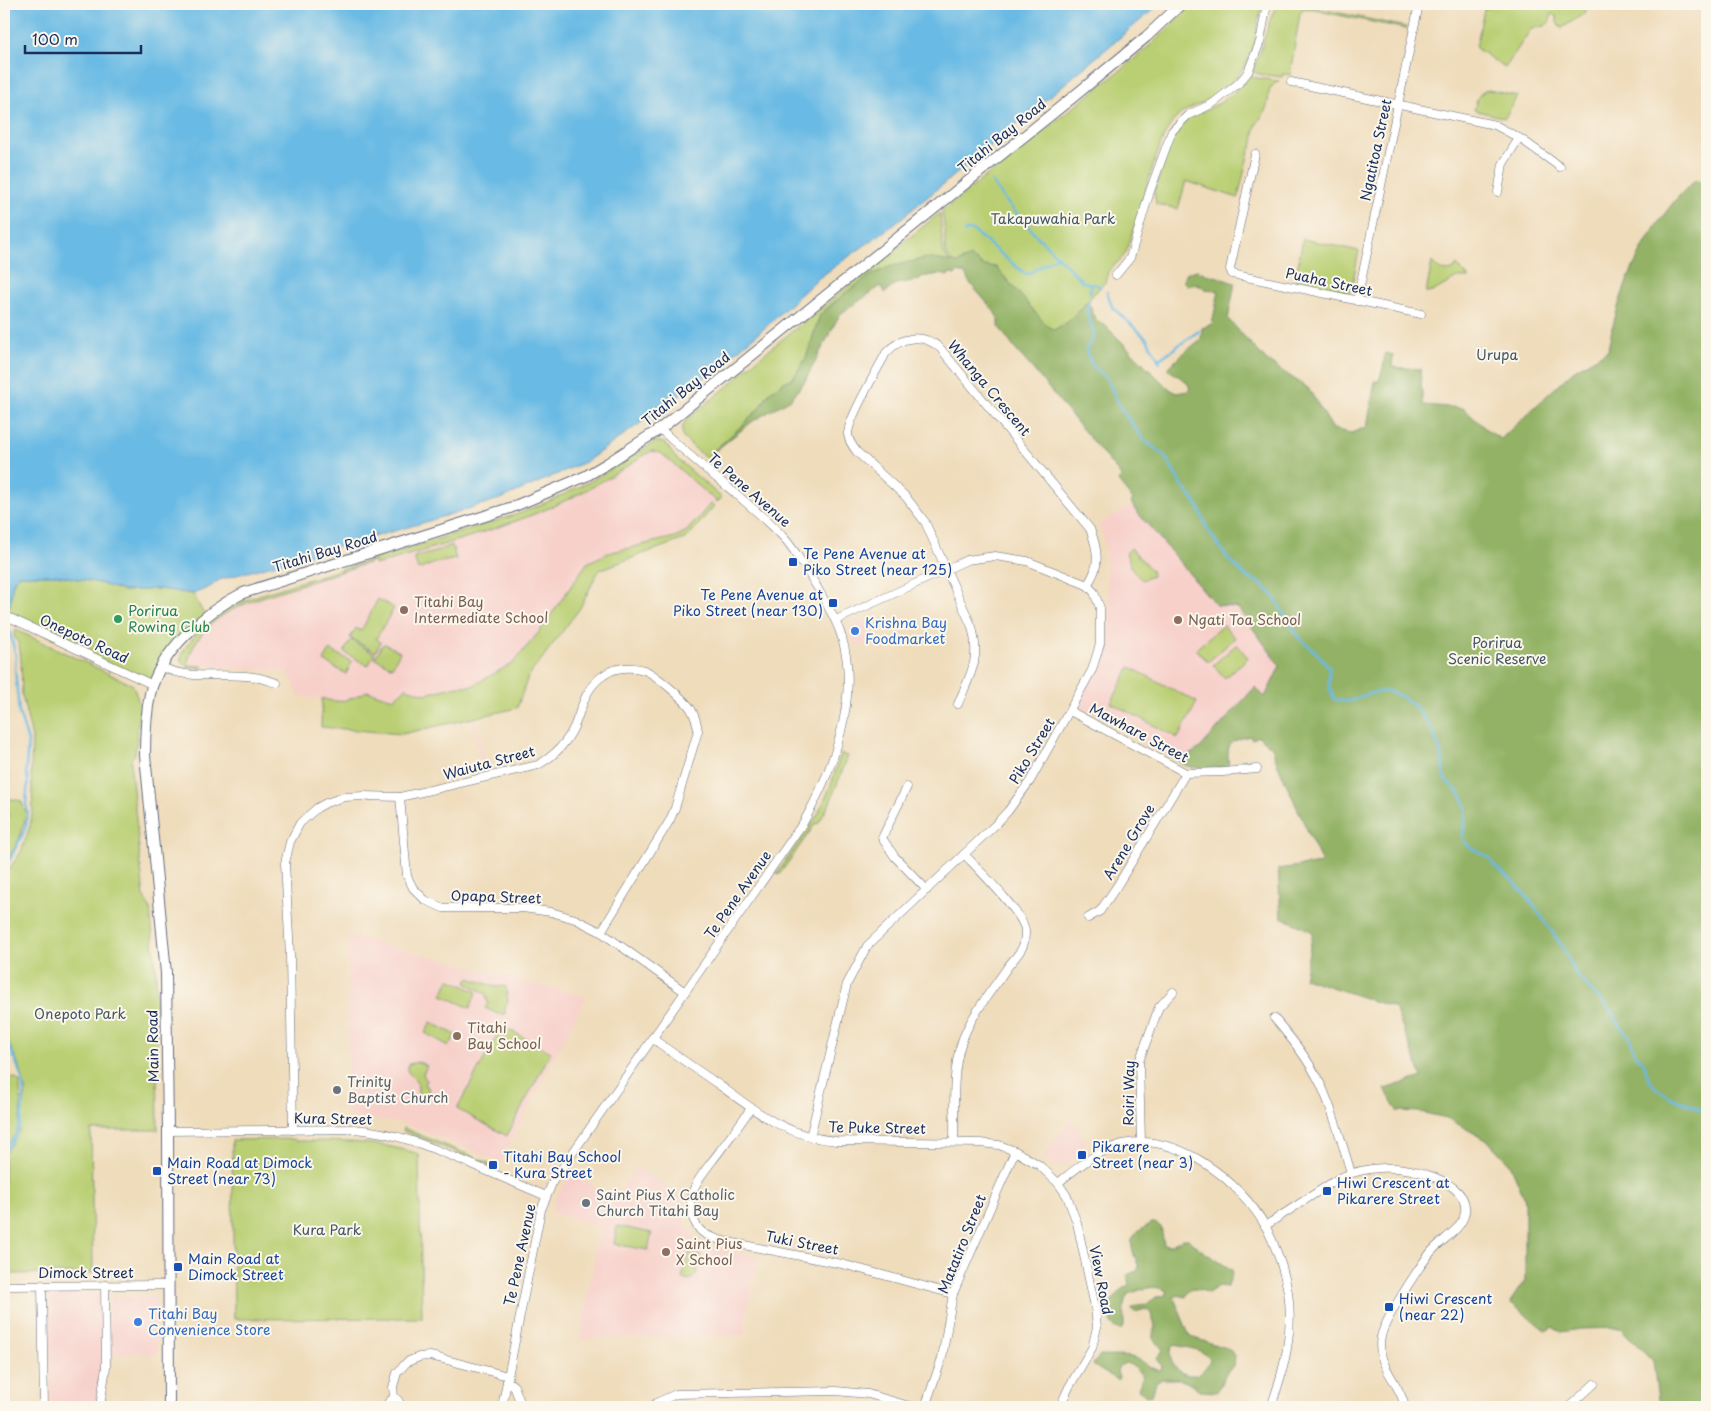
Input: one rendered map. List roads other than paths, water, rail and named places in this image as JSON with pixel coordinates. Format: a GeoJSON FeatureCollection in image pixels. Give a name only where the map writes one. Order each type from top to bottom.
{"type":"FeatureCollection","features":[{"type":"Feature","properties":{"kind":"main road","name":"Titahi Bay Road"},"geometry":{"type":"LineString","coordinates":[[153,685],[176,646],[205,616],[230,599],[243,593],[510,508],[586,476],[660,429],[1073,98],[1146,37],[1181,4]]}},
{"type":"Feature","properties":{"kind":"main road","name":"Main Road"},"geometry":{"type":"LineString","coordinates":[[153,685],[147,715],[145,755],[166,973],[169,1407]]}},
{"type":"Feature","properties":{"kind":"street"},"geometry":{"type":"LineString","coordinates":[[1116,276],[1130,258],[1150,191],[1172,131],[1188,115],[1212,104],[1240,83],[1248,72],[1260,42],[1267,4]]}},
{"type":"Feature","properties":{"kind":"street","name":"Ngatitoa Street"},"geometry":{"type":"LineString","coordinates":[[1357,301],[1419,4]]}},
{"type":"Feature","properties":{"kind":"street"},"geometry":{"type":"LineString","coordinates":[[1291,82],[1489,123],[1507,130],[1560,168]]}},
{"type":"Feature","properties":{"kind":"street"},"geometry":{"type":"LineString","coordinates":[[1498,192],[1503,164],[1519,138]]}},
{"type":"Feature","properties":{"kind":"street","name":"Puaha Street"},"geometry":{"type":"LineString","coordinates":[[1255,154],[1230,269],[1232,274],[1421,314]]}},
{"type":"Feature","properties":{"kind":"street","name":"Whanga Crescent"},"geometry":{"type":"LineString","coordinates":[[946,569],[925,522],[914,505],[857,452],[851,444],[848,435],[851,422],[886,354],[898,342],[912,338],[930,341],[940,348],[1090,529],[1095,542],[1097,564],[1093,577],[1087,584]]}},
{"type":"Feature","properties":{"kind":"street","name":"Te Pene Avenue"},"geometry":{"type":"LineString","coordinates":[[502,1407],[541,1210],[546,1196],[562,1165],[803,823],[816,801],[843,725],[848,686],[846,655],[836,620],[797,554],[763,517],[660,429]]}},
{"type":"Feature","properties":{"kind":"street"},"geometry":{"type":"LineString","coordinates":[[836,620],[946,569],[974,559],[995,556],[1010,557],[1039,565],[1087,584]]}},
{"type":"Feature","properties":{"kind":"street"},"geometry":{"type":"LineString","coordinates":[[946,569],[972,627],[976,642],[974,664],[958,704]]}},
{"type":"Feature","properties":{"kind":"street","name":"Piko Street"},"geometry":{"type":"LineString","coordinates":[[810,1137],[847,984],[867,946],[994,825],[1022,793],[1092,670],[1100,644],[1100,608],[1094,592],[1087,584]]}},
{"type":"Feature","properties":{"kind":"street","name":"Onepoto Road"},"geometry":{"type":"LineString","coordinates":[[4,615],[153,685]]}},
{"type":"Feature","properties":{"kind":"street"},"geometry":{"type":"LineString","coordinates":[[162,667],[169,671],[185,674],[255,677],[277,683]]}},
{"type":"Feature","properties":{"kind":"street","name":"Waiuta Street"},"geometry":{"type":"LineString","coordinates":[[292,1130],[290,965],[286,863],[290,842],[295,832],[317,808],[335,799],[354,796],[400,797],[538,765],[548,760],[566,741],[574,727],[587,692],[595,681],[610,671],[628,667],[645,670],[656,676],[690,707],[697,723],[696,742],[676,808],[670,820],[601,932]]}},
{"type":"Feature","properties":{"kind":"street","name":"Mawhare Street"},"geometry":{"type":"LineString","coordinates":[[1070,711],[1186,773],[1257,769]]}},
{"type":"Feature","properties":{"kind":"street","name":"Arene Grove"},"geometry":{"type":"LineString","coordinates":[[1088,918],[1100,911],[1113,892],[1186,773]]}},
{"type":"Feature","properties":{"kind":"street"},"geometry":{"type":"LineString","coordinates":[[906,787],[882,838],[895,856],[927,890]]}},
{"type":"Feature","properties":{"kind":"street","name":"Opapa Street"},"geometry":{"type":"LineString","coordinates":[[400,797],[407,876],[413,888],[425,900],[443,908],[538,910],[575,919],[601,932],[685,992]]}},
{"type":"Feature","properties":{"kind":"street"},"geometry":{"type":"LineString","coordinates":[[954,1142],[957,1059],[962,1042],[977,1012],[1023,946],[1026,930],[1013,909],[964,854]]}},
{"type":"Feature","properties":{"kind":"street","name":"Roiri Way"},"geometry":{"type":"LineString","coordinates":[[1141,1142],[1139,1062],[1159,1007],[1173,992]]}},
{"type":"Feature","properties":{"kind":"street"},"geometry":{"type":"LineString","coordinates":[[1274,1018],[1295,1044],[1321,1084],[1351,1173]]}},
{"type":"Feature","properties":{"kind":"street","name":"Te Puke Street"},"geometry":{"type":"LineString","coordinates":[[652,1038],[751,1108],[785,1129],[810,1137],[844,1141],[989,1144],[1015,1151],[1039,1165],[1058,1183]]}},
{"type":"Feature","properties":{"kind":"street","name":"Tuki Street"},"geometry":{"type":"LineString","coordinates":[[751,1108],[698,1180],[691,1196],[690,1208],[696,1227],[707,1236],[723,1241],[842,1264],[953,1294]]}},
{"type":"Feature","properties":{"kind":"street","name":"Kura Street"},"geometry":{"type":"LineString","coordinates":[[168,1131],[361,1130],[400,1136],[437,1149],[546,1196]]}},
{"type":"Feature","properties":{"kind":"street"},"geometry":{"type":"LineString","coordinates":[[1058,1183],[1104,1150],[1124,1144],[1141,1142],[1169,1146],[1182,1151],[1214,1170],[1232,1185],[1251,1206],[1265,1226],[1286,1280],[1290,1308],[1289,1336],[1286,1358],[1271,1407]]}},
{"type":"Feature","properties":{"kind":"street","name":"Matatiro Street"},"geometry":{"type":"LineString","coordinates":[[925,1407],[942,1358],[953,1294],[1015,1151]]}},
{"type":"Feature","properties":{"kind":"street"},"geometry":{"type":"LineString","coordinates":[[1265,1226],[1328,1184],[1351,1173],[1391,1168],[1417,1171],[1432,1176],[1460,1194],[1465,1204],[1462,1221],[1423,1262],[1383,1330],[1380,1344],[1382,1362],[1400,1392],[1406,1407]]}},
{"type":"Feature","properties":{"kind":"street","name":"View Road"},"geometry":{"type":"LineString","coordinates":[[1058,1183],[1067,1196],[1078,1224],[1095,1307],[1097,1327],[1092,1348],[1068,1386],[1061,1407]]}},
{"type":"Feature","properties":{"kind":"street"},"geometry":{"type":"LineString","coordinates":[[100,1407],[106,1367],[105,1285]]}},
{"type":"Feature","properties":{"kind":"street","name":"Dimock Street"},"geometry":{"type":"LineString","coordinates":[[4,1286],[168,1285]]}},
{"type":"Feature","properties":{"kind":"street"},"geometry":{"type":"LineString","coordinates":[[42,1286],[44,1407]]}},
{"type":"Feature","properties":{"kind":"street"},"geometry":{"type":"LineString","coordinates":[[402,1407],[394,1397],[393,1387],[398,1373],[407,1362],[419,1357],[439,1358],[507,1378],[514,1386],[522,1407]]}},
{"type":"Feature","properties":{"kind":"street"},"geometry":{"type":"LineString","coordinates":[[1569,1407],[1594,1384]]}},
{"type":"Feature","properties":{"kind":"street"},"geometry":{"type":"LineString","coordinates":[[652,1407],[656,1403],[676,1394],[836,1391],[868,1394],[913,1407]]}},
{"type":"Feature","properties":{"kind":"street"},"geometry":{"type":"LineString","coordinates":[[387,1407],[394,1397]]}},
{"type":"Feature","properties":{"kind":"water"},"geometry":{"type":"Polygon","coordinates":[[[4,4],[1160,4],[889,228],[816,280],[767,326],[707,376],[587,461],[503,498],[419,524],[219,580],[210,587],[193,594],[160,589],[123,591],[99,583],[56,575],[18,575],[13,582],[10,606],[7,609],[4,606],[6,584],[4,583],[4,4]]]}},
{"type":"Feature","properties":{"kind":"waterway"},"geometry":{"type":"LineString","coordinates":[[992,182],[1003,198],[1037,236],[1083,282],[1101,286]]}},
{"type":"Feature","properties":{"kind":"waterway"},"geometry":{"type":"LineString","coordinates":[[964,233],[967,230],[972,230],[1024,273],[1028,274],[1058,256]]}},
{"type":"Feature","properties":{"kind":"waterway"},"geometry":{"type":"LineString","coordinates":[[1090,293],[1091,284]]}},
{"type":"Feature","properties":{"kind":"waterway"},"geometry":{"type":"LineString","coordinates":[[1107,292],[1112,307],[1147,339],[1160,362]]}},
{"type":"Feature","properties":{"kind":"waterway"},"geometry":{"type":"LineString","coordinates":[[1089,301],[1087,314],[1093,330],[1093,336],[1086,349],[1090,362],[1106,377],[1121,409],[1144,440],[1164,455],[1181,484],[1198,506],[1208,530],[1229,560],[1247,577],[1260,583],[1272,594],[1299,638],[1317,653],[1329,667],[1329,686],[1334,699],[1347,701],[1374,692],[1385,691],[1400,696],[1417,709],[1430,728],[1439,748],[1444,777],[1459,792],[1465,804],[1463,841],[1471,848],[1490,858],[1494,866],[1511,879],[1529,899],[1562,946],[1576,974],[1611,1011],[1629,1036],[1636,1056],[1644,1063],[1649,1080],[1657,1089],[1674,1099],[1707,1113]]}},
{"type":"Feature","properties":{"kind":"waterway"},"geometry":{"type":"LineString","coordinates":[[1158,360],[1199,331]]}},
{"type":"Feature","properties":{"kind":"waterway"},"geometry":{"type":"LineString","coordinates":[[4,871],[22,836],[26,826],[28,811],[26,804],[28,741],[19,713],[15,668],[16,657],[10,632]]}},
{"type":"Feature","properties":{"kind":"waterway"},"geometry":{"type":"LineString","coordinates":[[4,1035],[20,1073],[23,1091],[23,1106],[19,1127],[4,1152]]}},
{"type":"Feature","properties":{"kind":"place","name":"Te Pene Avenue at Piko Street (near 125)"},"geometry":{"type":"Point","coordinates":[793,562]}},
{"type":"Feature","properties":{"kind":"place","name":"Te Pene Avenue at Piko Street (near 130)"},"geometry":{"type":"Point","coordinates":[833,603]}},
{"type":"Feature","properties":{"kind":"place","name":"Titahi Bay Intermediate School"},"geometry":{"type":"Point","coordinates":[404,610]}},
{"type":"Feature","properties":{"kind":"place","name":"Porirua Rowing Club"},"geometry":{"type":"Point","coordinates":[118,619]}},
{"type":"Feature","properties":{"kind":"place","name":"Ngati Toa School"},"geometry":{"type":"Point","coordinates":[1178,620]}},
{"type":"Feature","properties":{"kind":"place","name":"Krishna Bay Foodmarket"},"geometry":{"type":"Point","coordinates":[855,631]}},
{"type":"Feature","properties":{"kind":"place","name":"Titahi Bay School"},"geometry":{"type":"Point","coordinates":[457,1036]}},
{"type":"Feature","properties":{"kind":"place","name":"Trinity Baptist Church"},"geometry":{"type":"Point","coordinates":[337,1090]}},
{"type":"Feature","properties":{"kind":"place","name":"Pikarere Street (near 3)"},"geometry":{"type":"Point","coordinates":[1082,1155]}},
{"type":"Feature","properties":{"kind":"place","name":"Titahi Bay School - Kura Street"},"geometry":{"type":"Point","coordinates":[493,1165]}},
{"type":"Feature","properties":{"kind":"place","name":"Main Road at Dimock Street (near 73)"},"geometry":{"type":"Point","coordinates":[157,1171]}},
{"type":"Feature","properties":{"kind":"place","name":"Hiwi Crescent at Pikarere Street"},"geometry":{"type":"Point","coordinates":[1327,1191]}},
{"type":"Feature","properties":{"kind":"place","name":"Saint Pius X Catholic Church Titahi Bay"},"geometry":{"type":"Point","coordinates":[586,1203]}},
{"type":"Feature","properties":{"kind":"place","name":"Saint Pius X School"},"geometry":{"type":"Point","coordinates":[666,1252]}},
{"type":"Feature","properties":{"kind":"place","name":"Main Road at Dimock Street"},"geometry":{"type":"Point","coordinates":[178,1267]}},
{"type":"Feature","properties":{"kind":"place","name":"Hiwi Crescent (near 22)"},"geometry":{"type":"Point","coordinates":[1389,1307]}},
{"type":"Feature","properties":{"kind":"place","name":"Titahi Bay Convenience Store"},"geometry":{"type":"Point","coordinates":[138,1322]}},
{"type":"Feature","properties":{"kind":"park label","name":"Takapuwahia Park"},"geometry":{"type":"Point","coordinates":[1053,219]}},
{"type":"Feature","properties":{"kind":"park label","name":"Urupa"},"geometry":{"type":"Point","coordinates":[1497,355]}},
{"type":"Feature","properties":{"kind":"park label","name":"Porirua Scenic Reserve"},"geometry":{"type":"Point","coordinates":[1497,652]}},
{"type":"Feature","properties":{"kind":"park label","name":"Onepoto Park"},"geometry":{"type":"Point","coordinates":[80,1014]}},
{"type":"Feature","properties":{"kind":"park label","name":"Kura Park"},"geometry":{"type":"Point","coordinates":[327,1230]}}]}
